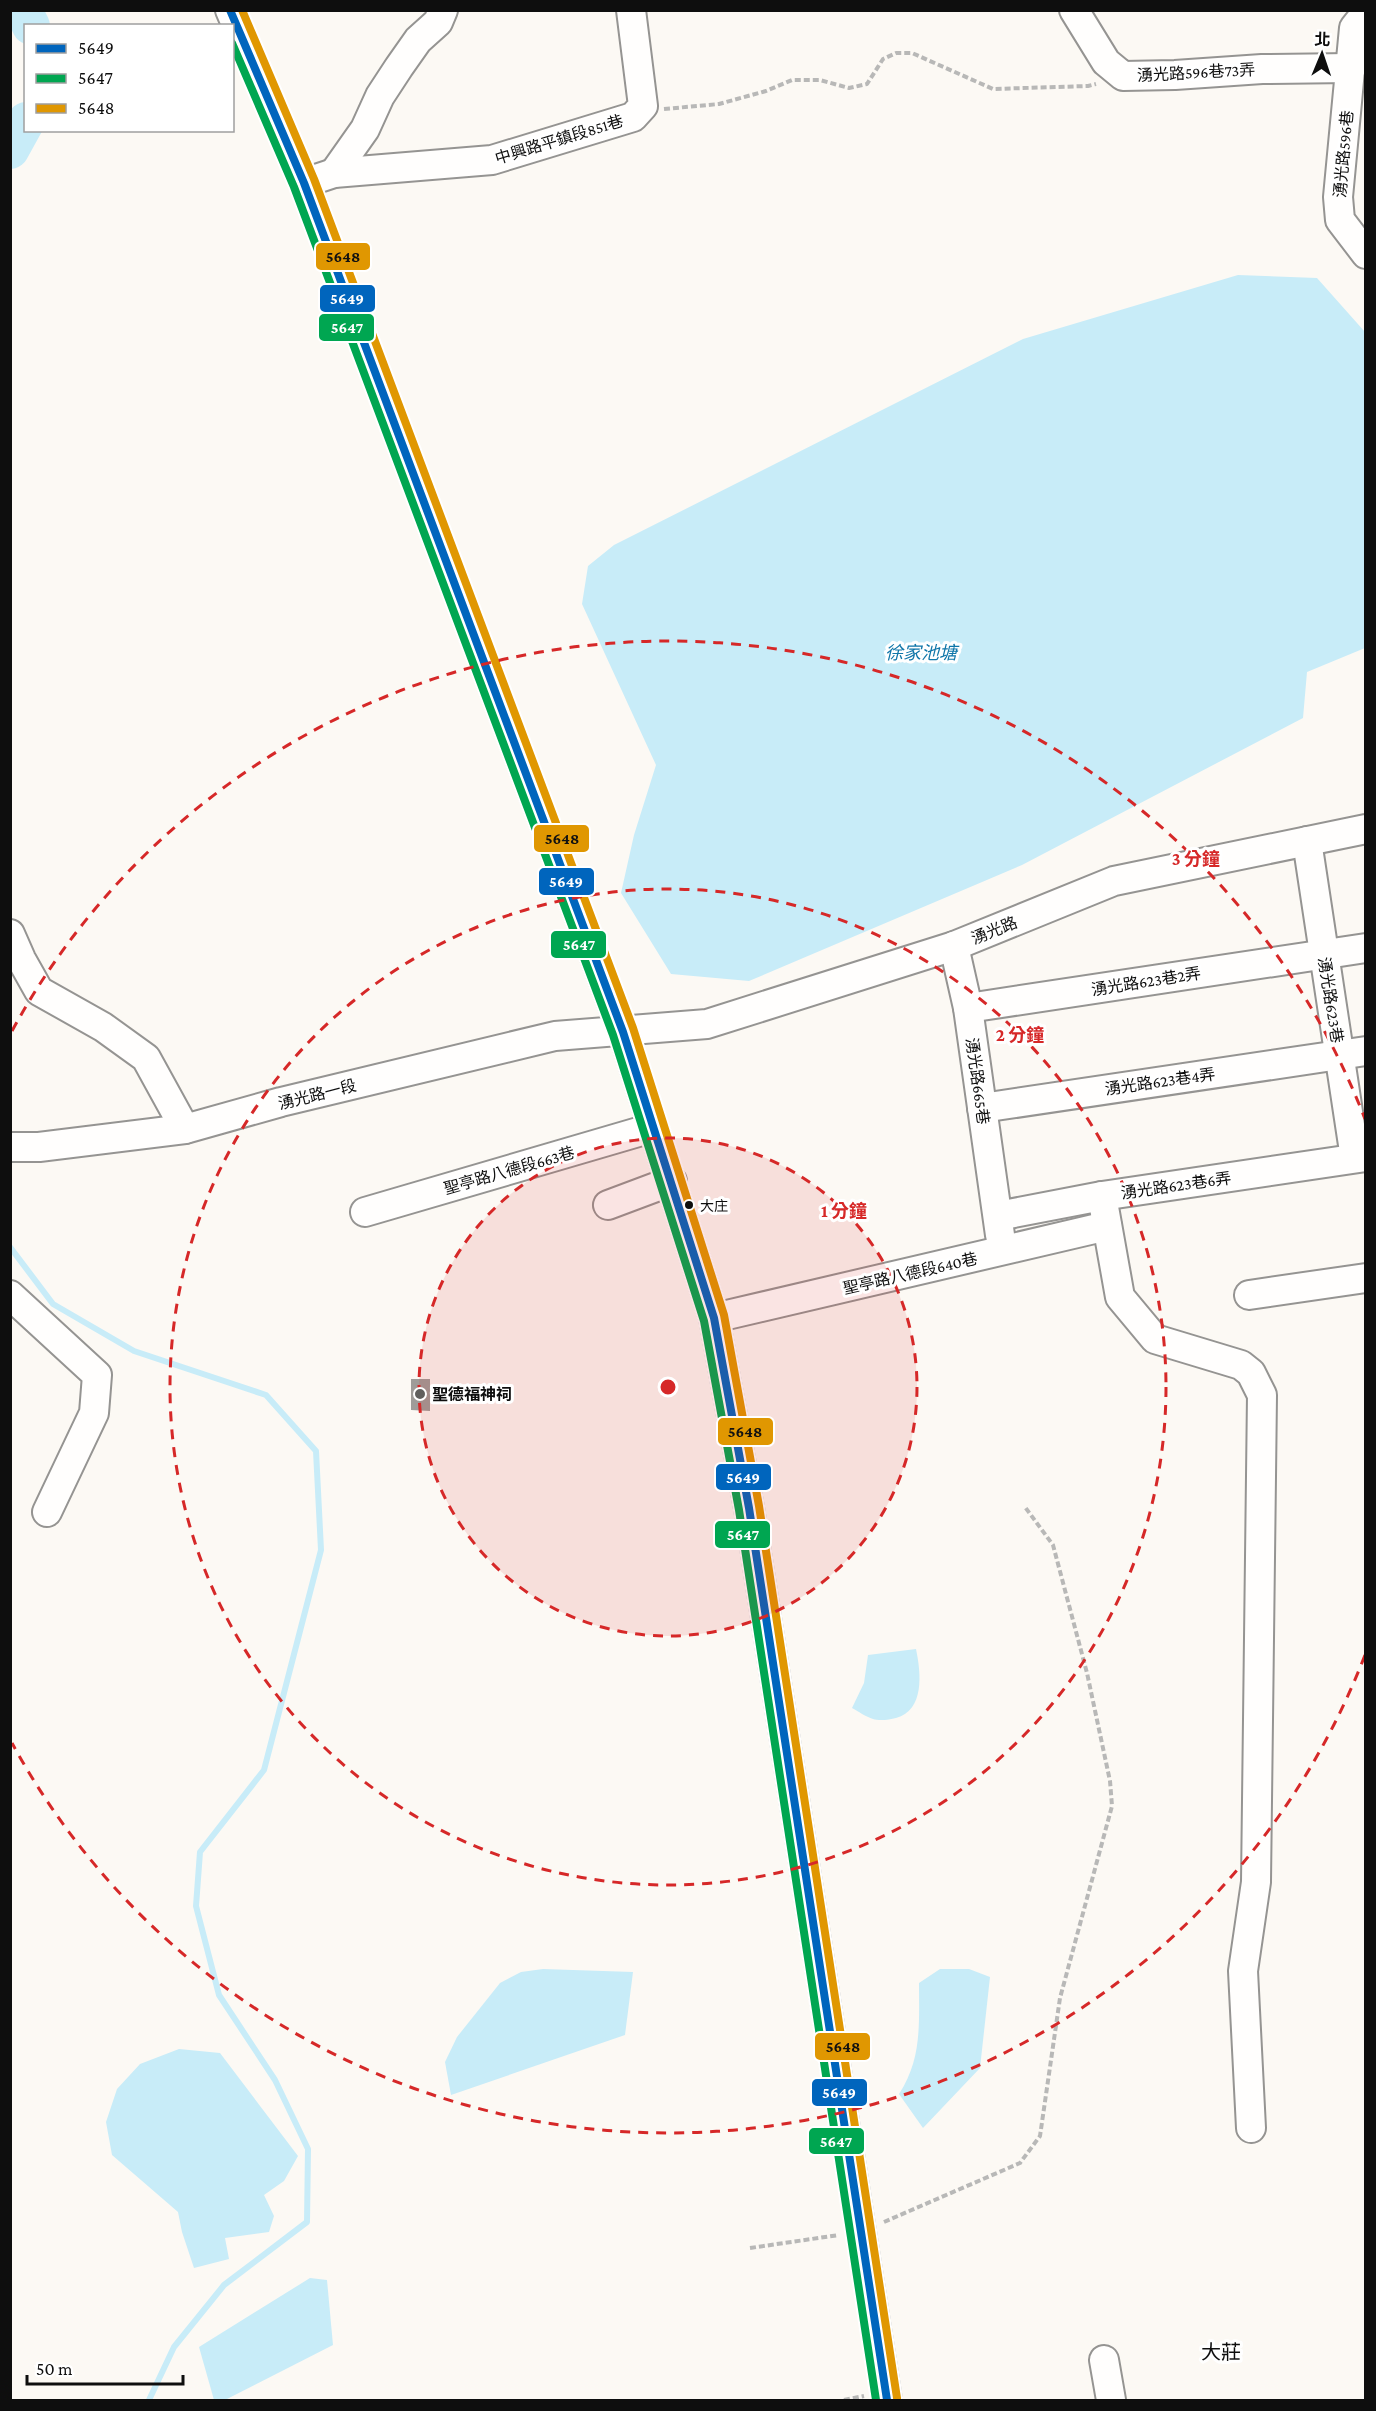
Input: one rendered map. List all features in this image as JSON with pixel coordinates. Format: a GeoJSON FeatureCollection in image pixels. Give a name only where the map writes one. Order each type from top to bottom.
{"type":"FeatureCollection","features":[{"type":"Feature","properties":{"kind":"street"},"geometry":{"type":"LineString","coordinates":[[230,10],[304,183],[623,1032],[714,1318],[749,1508],[887,2400]]}},
{"type":"Feature","properties":{"kind":"street"},"geometry":{"type":"LineString","coordinates":[[334,173],[364,129],[399,67],[418,40],[438,22],[443,10]]}},
{"type":"Feature","properties":{"kind":"street","name":"中興路平鎮段851巷"},"geometry":{"type":"LineString","coordinates":[[304,183],[334,173],[492,160],[633,117],[644,106],[632,10]]}},
{"type":"Feature","properties":{"kind":"street","name":"湧光路596巷73弄"},"geometry":{"type":"LineString","coordinates":[[1074,10],[1106,62],[1123,76],[1262,69],[1351,68]]}},
{"type":"Feature","properties":{"kind":"street","name":"湧光路596巷"},"geometry":{"type":"LineString","coordinates":[[1365,13],[1354,28],[1338,197],[1340,220],[1365,254]]}},
{"type":"Feature","properties":{"kind":"street","name":"湧光路"},"geometry":{"type":"LineString","coordinates":[[623,1032],[707,1024],[954,946],[1114,881],[1365,829]]}},
{"type":"Feature","properties":{"kind":"street","name":"湧光路623巷"},"geometry":{"type":"LineString","coordinates":[[1307,841],[1324,955],[1352,1053],[1360,1158]]}},
{"type":"Feature","properties":{"kind":"street"},"geometry":{"type":"LineString","coordinates":[[10,934],[39,991],[103,1028],[146,1058],[185,1129]]}},
{"type":"Feature","properties":{"kind":"street","name":"湧光路665巷"},"geometry":{"type":"LineString","coordinates":[[954,946],[968,1008],[1003,1252]]}},
{"type":"Feature","properties":{"kind":"street","name":"湧光路623巷2弄"},"geometry":{"type":"LineString","coordinates":[[968,1008],[1365,948]]}},
{"type":"Feature","properties":{"kind":"street","name":"湧光路一段"},"geometry":{"type":"LineString","coordinates":[[10,1147],[39,1147],[185,1129],[281,1102],[555,1036],[623,1032]]}},
{"type":"Feature","properties":{"kind":"street","name":"湧光路623巷4弄"},"geometry":{"type":"LineString","coordinates":[[981,1108],[1352,1053]]}},
{"type":"Feature","properties":{"kind":"street","name":"聖亭路八德段663巷"},"geometry":{"type":"LineString","coordinates":[[365,1212],[652,1128]]}},
{"type":"Feature","properties":{"kind":"street","name":"湧光路623巷6弄"},"geometry":{"type":"LineString","coordinates":[[998,1216],[1102,1196],[1360,1158]]}},
{"type":"Feature","properties":{"kind":"street"},"geometry":{"type":"LineString","coordinates":[[608,1205],[672,1181]]}},
{"type":"Feature","properties":{"kind":"street"},"geometry":{"type":"LineString","coordinates":[[1102,1196],[1120,1297],[1155,1339],[1240,1365],[1251,1373],[1262,1395],[1256,1882],[1243,1971],[1251,2128]]}},
{"type":"Feature","properties":{"kind":"street","name":"聖亭路八德段640巷"},"geometry":{"type":"LineString","coordinates":[[714,1318],[1107,1226]]}},
{"type":"Feature","properties":{"kind":"street"},"geometry":{"type":"LineString","coordinates":[[1249,1295],[1365,1278]]}},
{"type":"Feature","properties":{"kind":"street"},"geometry":{"type":"LineString","coordinates":[[10,1295],[97,1375],[94,1413],[47,1512]]}},
{"type":"Feature","properties":{"kind":"street"},"geometry":{"type":"LineString","coordinates":[[1104,2360],[1111,2400]]}},
{"type":"Feature","properties":{"kind":"path"},"geometry":{"type":"LineString","coordinates":[[644,106],[663,109],[719,104],[766,91],[792,80],[820,80],[849,88],[867,84],[884,59],[896,53],[912,53],[993,89],[1088,86],[1123,76]]}},
{"type":"Feature","properties":{"kind":"path"},"geometry":{"type":"LineString","coordinates":[[750,2248],[861,2232],[1020,2163],[1040,2136],[1060,1998],[1112,1806],[1110,1781],[1087,1673],[1053,1545],[1025,1507]]}},
{"type":"Feature","properties":{"kind":"water","name":"徐家池塘"},"geometry":{"type":"Polygon","coordinates":[[[1238,275],[1317,278],[1365,332],[1365,648],[1307,672],[1303,718],[1022,865],[749,981],[671,974],[621,893],[634,835],[656,765],[582,604],[588,566],[614,545],[1023,339],[1238,275]]]}},
{"type":"Feature","properties":{"kind":"water"},"geometry":{"type":"Polygon","coordinates":[[[916,1649],[920,1679],[919,1690],[912,1707],[905,1714],[893,1719],[878,1720],[852,1708],[864,1683],[868,1655],[916,1649]]]}},
{"type":"Feature","properties":{"kind":"water"},"geometry":{"type":"Polygon","coordinates":[[[543,1969],[633,1972],[625,2035],[451,2095],[445,2062],[457,2037],[500,1983],[521,1972],[543,1969]]]}},
{"type":"Feature","properties":{"kind":"water"},"geometry":{"type":"Polygon","coordinates":[[[940,1969],[969,1969],[990,1977],[980,2068],[923,2128],[899,2094],[912,2068],[918,2041],[919,1983],[940,1969]]]}},
{"type":"Feature","properties":{"kind":"water"},"geometry":{"type":"Polygon","coordinates":[[[179,2049],[220,2053],[298,2156],[284,2181],[264,2195],[274,2216],[269,2232],[225,2238],[229,2259],[194,2268],[178,2212],[112,2155],[106,2122],[117,2089],[140,2064],[179,2049]]]}},
{"type":"Feature","properties":{"kind":"water"},"geometry":{"type":"Polygon","coordinates":[[[310,2278],[327,2280],[333,2345],[225,2400],[214,2400],[199,2347],[310,2278]]]}},
{"type":"Feature","properties":{"kind":"building","name":"聖德福神祠"},"geometry":{"type":"Polygon","coordinates":[[[411,1379],[430,1379],[430,1411],[411,1410],[411,1379]]]}},
{"type":"Feature","properties":{"kind":"waterway"},"geometry":{"type":"LineString","coordinates":[[23,10],[30,24]]}},
{"type":"Feature","properties":{"kind":"waterway"},"geometry":{"type":"LineString","coordinates":[[10,150],[24,125]]}},
{"type":"Feature","properties":{"kind":"waterway"},"geometry":{"type":"LineString","coordinates":[[10,1247],[53,1304],[134,1351],[266,1395],[316,1451],[321,1550],[264,1770],[200,1852],[196,1906],[219,1995],[275,2080],[308,2149],[307,2222],[224,2285],[174,2347],[149,2400]]}},
{"type":"Feature","properties":{"kind":"transit line","name":"5649"},"geometry":{"type":"LineString","coordinates":[[230,10],[304,183],[623,1032],[714,1318],[749,1508],[887,2400]]}},
{"type":"Feature","properties":{"kind":"transit line","name":"5648"},"geometry":{"type":"LineString","coordinates":[[242,10],[314,179],[633,1028],[724,1315],[759,1506],[897,2398]]}},
{"type":"Feature","properties":{"kind":"transit line","name":"5647"},"geometry":{"type":"LineString","coordinates":[[234,48],[294,187],[613,1035],[704,1321],[739,1510],[876,2400]]}},
{"type":"Feature","properties":{"kind":"place","name":"大庄"},"geometry":{"type":"Point","coordinates":[689,1205]}},
{"type":"Feature","properties":{"kind":"place","name":"聖德福神祠"},"geometry":{"type":"Point","coordinates":[420,1394]}},
{"type":"Feature","properties":{"kind":"district","name":"大莊"},"geometry":{"type":"Point","coordinates":[1221,2352]}}]}
